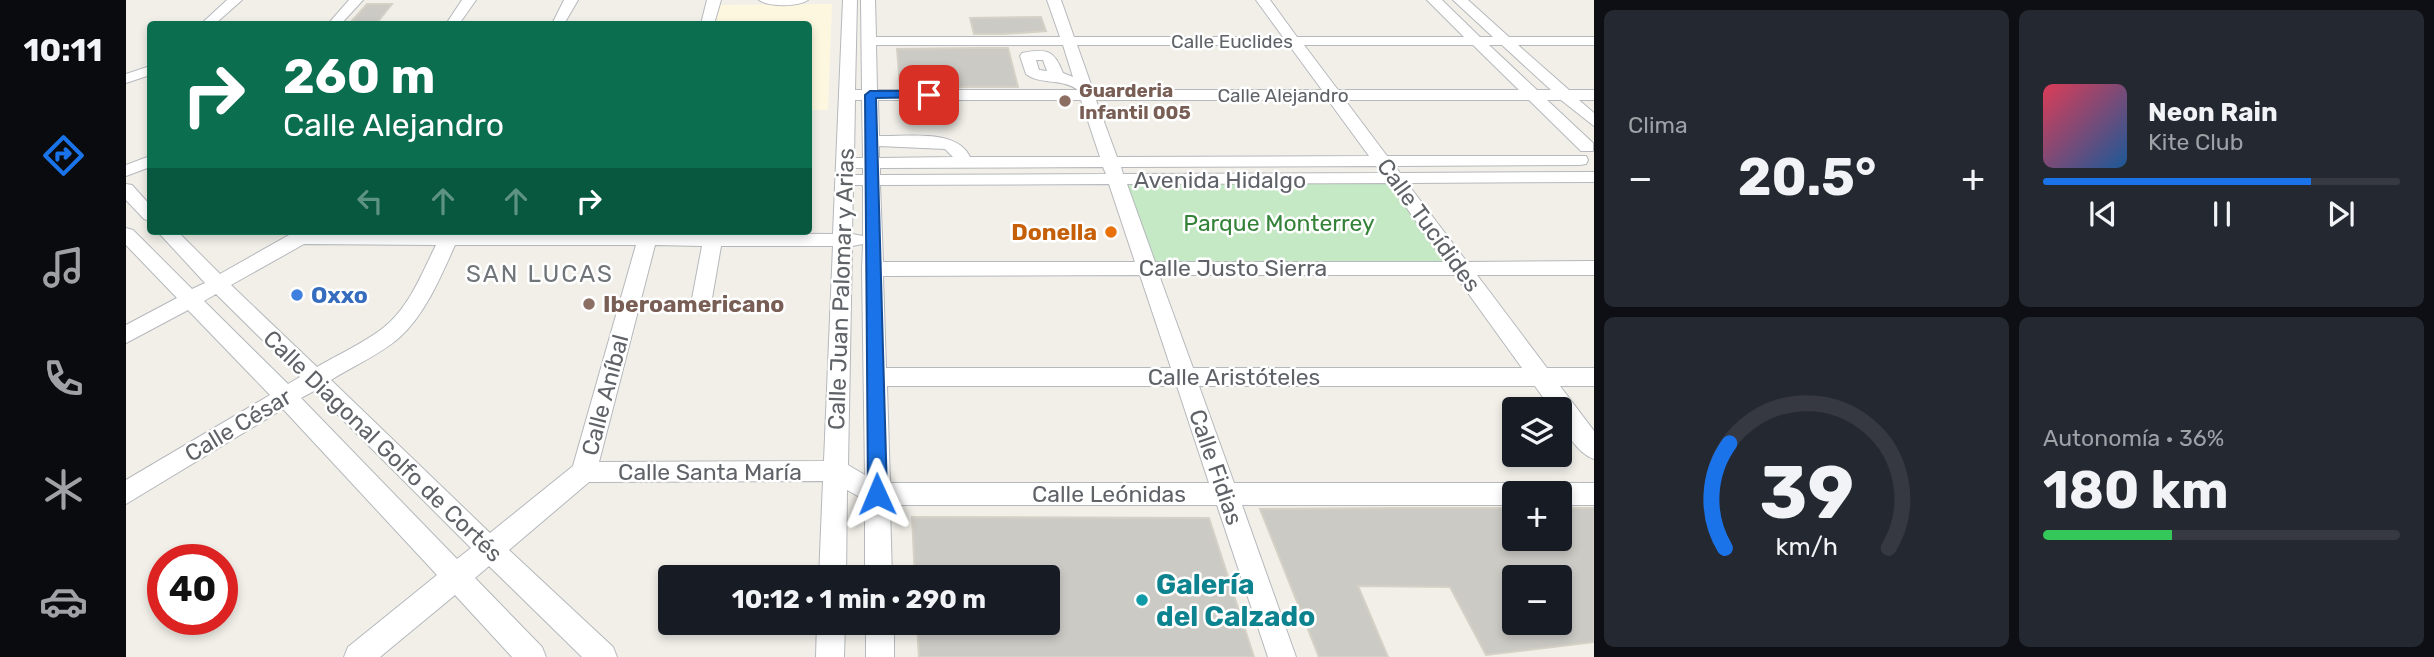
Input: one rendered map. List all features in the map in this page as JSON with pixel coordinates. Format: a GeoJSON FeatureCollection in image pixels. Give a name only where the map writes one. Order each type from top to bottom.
{"type":"FeatureCollection","features":[{"type":"Feature","properties":{"kind":"street"},"geometry":{"type":"LineString","coordinates":[[210,21],[234,0]]}},
{"type":"Feature","properties":{"kind":"street"},"geometry":{"type":"LineString","coordinates":[[337,21],[356,0]]}},
{"type":"Feature","properties":{"kind":"street"},"geometry":{"type":"LineString","coordinates":[[454,21],[469,0]]}},
{"type":"Feature","properties":{"kind":"street"},"geometry":{"type":"LineString","coordinates":[[560,21],[570,0]]}},
{"type":"Feature","properties":{"kind":"street"},"geometry":{"type":"LineString","coordinates":[[709,21],[714,0]]}},
{"type":"Feature","properties":{"kind":"street"},"geometry":{"type":"LineString","coordinates":[[766,0],[801,0]]}},
{"type":"Feature","properties":{"kind":"street","name":"Calle Juan Palomar y Arias"},"geometry":{"type":"LineString","coordinates":[[832,565],[849,0]]}},
{"type":"Feature","properties":{"kind":"street","name":"Calle Juan Palomar y Arias"},"geometry":{"type":"LineString","coordinates":[[868,0],[879,565]]}},
{"type":"Feature","properties":{"kind":"street","name":"Calle Fidias"},"geometry":{"type":"LineString","coordinates":[[1054,0],[1282,657]]}},
{"type":"Feature","properties":{"kind":"street","name":"Calle Tucídides"},"geometry":{"type":"LineString","coordinates":[[1263,0],[1594,449]]}},
{"type":"Feature","properties":{"kind":"street"},"geometry":{"type":"LineString","coordinates":[[1434,0],[1587,151],[1594,176]]}},
{"type":"Feature","properties":{"kind":"street"},"geometry":{"type":"LineString","coordinates":[[1460,0],[1594,121]]}},
{"type":"Feature","properties":{"kind":"street","name":"Calle Euclides"},"geometry":{"type":"LineString","coordinates":[[870,41],[1594,41]]}},
{"type":"Feature","properties":{"kind":"street"},"geometry":{"type":"LineString","coordinates":[[126,79],[147,71]]}},
{"type":"Feature","properties":{"kind":"street"},"geometry":{"type":"LineString","coordinates":[[1057,76],[1085,90]]}},
{"type":"Feature","properties":{"kind":"street","name":"Calle Alejandro"},"geometry":{"type":"LineString","coordinates":[[846,95],[1085,90],[1333,95],[1594,95]]}},
{"type":"Feature","properties":{"kind":"street"},"geometry":{"type":"LineString","coordinates":[[871,141],[949,144],[958,150],[963,162]]}},
{"type":"Feature","properties":{"kind":"street","name":"Avenida Hidalgo"},"geometry":{"type":"LineString","coordinates":[[845,172],[1113,171],[1382,162],[1587,151]]}},
{"type":"Feature","properties":{"kind":"street"},"geometry":{"type":"LineString","coordinates":[[126,171],[147,162]]}},
{"type":"Feature","properties":{"kind":"street","name":"Avenida Hidalgo"},"geometry":{"type":"LineString","coordinates":[[871,172],[963,162],[1113,171],[1395,179],[1594,176]]}},
{"type":"Feature","properties":{"kind":"street"},"geometry":{"type":"LineString","coordinates":[[126,189],[147,212]]}},
{"type":"Feature","properties":{"kind":"street","name":"Calle Diagonal Golfo de Cortés"},"geometry":{"type":"LineString","coordinates":[[126,234],[286,397],[532,657]]}},
{"type":"Feature","properties":{"kind":"street","name":"Calle Diagonal Golfo de Cortés"},"geometry":{"type":"LineString","coordinates":[[170,235],[217,286],[316,378],[487,550],[603,657]]}},
{"type":"Feature","properties":{"kind":"street"},"geometry":{"type":"LineString","coordinates":[[126,335],[304,235]]}},
{"type":"Feature","properties":{"kind":"street","name":"Calle César"},"geometry":{"type":"LineString","coordinates":[[126,493],[378,342],[405,320],[422,294],[450,235]]}},
{"type":"Feature","properties":{"kind":"street","name":"Calle Aníbal"},"geometry":{"type":"LineString","coordinates":[[358,657],[584,472],[648,235]]}},
{"type":"Feature","properties":{"kind":"street"},"geometry":{"type":"LineString","coordinates":[[664,235],[872,240]]}},
{"type":"Feature","properties":{"kind":"street"},"geometry":{"type":"LineString","coordinates":[[701,304],[713,238]]}},
{"type":"Feature","properties":{"kind":"street","name":"Calle Justo Sierra"},"geometry":{"type":"LineString","coordinates":[[872,269],[1594,268]]}},
{"type":"Feature","properties":{"kind":"street","name":"Calle Aristóteles"},"geometry":{"type":"LineString","coordinates":[[875,377],[1594,377]]}},
{"type":"Feature","properties":{"kind":"street","name":"Calle Santa María"},"geometry":{"type":"LineString","coordinates":[[584,472],[836,471]]}},
{"type":"Feature","properties":{"kind":"street","name":"Calle Leónidas"},"geometry":{"type":"LineString","coordinates":[[836,471],[877,494],[1502,494]]}},
{"type":"Feature","properties":{"kind":"street"},"geometry":{"type":"LineString","coordinates":[[1572,494],[1594,494]]}},
{"type":"Feature","properties":{"kind":"street"},"geometry":{"type":"LineString","coordinates":[[830,657],[831,635]]}},
{"type":"Feature","properties":{"kind":"street"},"geometry":{"type":"LineString","coordinates":[[880,635],[880,657]]}},
{"type":"Feature","properties":{"kind":"shaded area"},"geometry":{"type":"Polygon","coordinates":[[[832,4],[828,110],[812,110],[812,21],[716,21],[720,5],[832,4]]]}},
{"type":"Feature","properties":{"kind":"green space","name":"Parque Monterrey"},"geometry":{"type":"Polygon","coordinates":[[[1126,184],[1389,184],[1447,262],[1155,263],[1126,184]]]}},
{"type":"Feature","properties":{"kind":"building"},"geometry":{"type":"Polygon","coordinates":[[[367,4],[392,4],[378,21],[352,21],[367,4]]]}},
{"type":"Feature","properties":{"kind":"building"},"geometry":{"type":"Polygon","coordinates":[[[1041,17],[1046,31],[1004,34],[974,34],[970,18],[1041,17]]]}},
{"type":"Feature","properties":{"kind":"building"},"geometry":{"type":"Polygon","coordinates":[[[1008,48],[1018,87],[900,87],[897,49],[1008,48]]]}},
{"type":"Feature","properties":{"kind":"building"},"geometry":{"type":"Polygon","coordinates":[[[1502,508],[1502,551],[1572,551],[1572,508],[1594,508],[1594,642],[1486,655],[1450,587],[1358,586],[1388,657],[1319,657],[1260,509],[1502,508]]]}},
{"type":"Feature","properties":{"kind":"building","name":"Galería del Calzado"},"geometry":{"type":"Polygon","coordinates":[[[912,517],[1209,518],[1254,657],[919,657],[918,635],[1060,635],[1060,565],[914,565],[912,517]]]}},
{"type":"Feature","properties":{"kind":"place","name":"Guarderia Infantil 005"},"geometry":{"type":"Point","coordinates":[1065,101]}},
{"type":"Feature","properties":{"kind":"place","name":"Donella"},"geometry":{"type":"Point","coordinates":[1111,232]}},
{"type":"Feature","properties":{"kind":"place","name":"Oxxo"},"geometry":{"type":"Point","coordinates":[297,295]}},
{"type":"Feature","properties":{"kind":"place","name":"Iberoamericano"},"geometry":{"type":"Point","coordinates":[589,304]}},
{"type":"Feature","properties":{"kind":"place","name":"Galería del Calzado"},"geometry":{"type":"Point","coordinates":[1142,600]}},
{"type":"Feature","properties":{"kind":"district","name":"SAN LUCAS"},"geometry":{"type":"Point","coordinates":[540,274]}},
{"type":"Feature","properties":{"kind":"route"},"geometry":{"type":"LineString","coordinates":[[877,494],[870,95],[929,95]]}}]}
